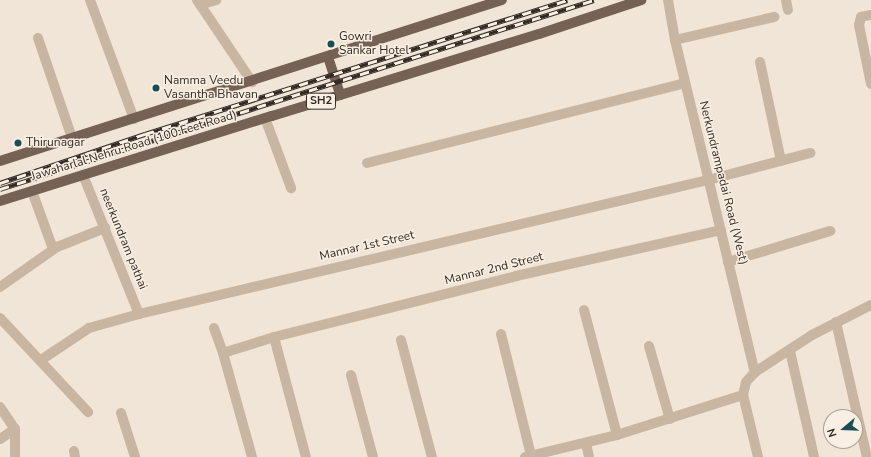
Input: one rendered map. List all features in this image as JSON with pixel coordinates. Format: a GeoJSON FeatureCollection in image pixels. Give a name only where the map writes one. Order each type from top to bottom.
{"type":"FeatureCollection","features":[{"type":"Feature","properties":{"kind":"main road","name":"Jawaharlal Nehru Road (100 Feet Road)"},"geometry":{"type":"LineString","coordinates":[[0,162],[252,82],[502,0]]}},
{"type":"Feature","properties":{"kind":"main road","name":"Jawaharlal Nehru Road (100 Feet Road)"},"geometry":{"type":"LineString","coordinates":[[0,201],[539,34],[641,0]]}},
{"type":"Feature","properties":{"kind":"main road"},"geometry":{"type":"LineString","coordinates":[[328,57],[340,95]]}},
{"type":"Feature","properties":{"kind":"street"},"geometry":{"type":"LineString","coordinates":[[90,0],[134,119]]}},
{"type":"Feature","properties":{"kind":"street"},"geometry":{"type":"LineString","coordinates":[[216,0],[199,2],[252,82]]}},
{"type":"Feature","properties":{"kind":"street","name":"Nerkundrampadai Road (West)"},"geometry":{"type":"LineString","coordinates":[[668,0],[685,83],[755,372]]}},
{"type":"Feature","properties":{"kind":"street"},"geometry":{"type":"LineString","coordinates":[[871,15],[861,17],[859,25],[871,84]]}},
{"type":"Feature","properties":{"kind":"street"},"geometry":{"type":"LineString","coordinates":[[675,40],[774,17]]}},
{"type":"Feature","properties":{"kind":"street"},"geometry":{"type":"LineString","coordinates":[[38,38],[72,138]]}},
{"type":"Feature","properties":{"kind":"street"},"geometry":{"type":"LineString","coordinates":[[760,62],[781,161]]}},
{"type":"Feature","properties":{"kind":"street"},"geometry":{"type":"LineString","coordinates":[[367,163],[685,83]]}},
{"type":"Feature","properties":{"kind":"street"},"geometry":{"type":"LineString","coordinates":[[265,118],[291,188]]}},
{"type":"Feature","properties":{"kind":"street","name":"Mannar 1st Street"},"geometry":{"type":"LineString","coordinates":[[41,360],[89,328],[138,314],[708,180],[810,153]]}},
{"type":"Feature","properties":{"kind":"street","name":"neerkundram pathai"},"geometry":{"type":"LineString","coordinates":[[83,175],[138,314]]}},
{"type":"Feature","properties":{"kind":"street"},"geometry":{"type":"LineString","coordinates":[[32,191],[53,249]]}},
{"type":"Feature","properties":{"kind":"street"},"geometry":{"type":"LineString","coordinates":[[0,287],[53,249],[105,228]]}},
{"type":"Feature","properties":{"kind":"street","name":"Mannar 2nd Street"},"geometry":{"type":"LineString","coordinates":[[223,353],[274,337],[516,276],[720,230]]}},
{"type":"Feature","properties":{"kind":"street"},"geometry":{"type":"LineString","coordinates":[[728,262],[830,231]]}},
{"type":"Feature","properties":{"kind":"street"},"geometry":{"type":"LineString","coordinates":[[758,457],[743,395],[746,382],[755,372],[836,322],[871,305]]}},
{"type":"Feature","properties":{"kind":"street"},"geometry":{"type":"LineString","coordinates":[[584,310],[617,435]]}},
{"type":"Feature","properties":{"kind":"street"},"geometry":{"type":"LineString","coordinates":[[0,318],[41,360],[88,412]]}},
{"type":"Feature","properties":{"kind":"street"},"geometry":{"type":"LineString","coordinates":[[836,322],[866,432],[867,457]]}},
{"type":"Feature","properties":{"kind":"street"},"geometry":{"type":"LineString","coordinates":[[214,328],[223,353],[252,457]]}},
{"type":"Feature","properties":{"kind":"street"},"geometry":{"type":"LineString","coordinates":[[501,334],[528,456],[617,435],[743,395]]}},
{"type":"Feature","properties":{"kind":"street"},"geometry":{"type":"LineString","coordinates":[[274,337],[306,457]]}},
{"type":"Feature","properties":{"kind":"street"},"geometry":{"type":"LineString","coordinates":[[401,340],[432,457]]}},
{"type":"Feature","properties":{"kind":"street"},"geometry":{"type":"LineString","coordinates":[[649,346],[670,419]]}},
{"type":"Feature","properties":{"kind":"street"},"geometry":{"type":"LineString","coordinates":[[790,351],[814,457]]}},
{"type":"Feature","properties":{"kind":"street"},"geometry":{"type":"LineString","coordinates":[[351,375],[373,457]]}},
{"type":"Feature","properties":{"kind":"street"},"geometry":{"type":"LineString","coordinates":[[0,407],[15,429],[15,457]]}},
{"type":"Feature","properties":{"kind":"street"},"geometry":{"type":"LineString","coordinates":[[121,413],[135,457]]}},
{"type":"Feature","properties":{"kind":"street"},"geometry":{"type":"LineString","coordinates":[[0,438],[15,429]]}},
{"type":"Feature","properties":{"kind":"street"},"geometry":{"type":"LineString","coordinates":[[586,442],[589,457]]}},
{"type":"Feature","properties":{"kind":"railway"},"geometry":{"type":"LineString","coordinates":[[0,183],[145,134],[567,0]]}},
{"type":"Feature","properties":{"kind":"railway"},"geometry":{"type":"LineString","coordinates":[[0,189],[594,0]]}},
{"type":"Feature","properties":{"kind":"place","name":"Gowri Sankar Hotel"},"geometry":{"type":"Point","coordinates":[331,44]}},
{"type":"Feature","properties":{"kind":"place","name":"Namma Veedu Vasantha Bhavan"},"geometry":{"type":"Point","coordinates":[156,88]}},
{"type":"Feature","properties":{"kind":"place","name":"Thirunagar"},"geometry":{"type":"Point","coordinates":[18,143]}}]}
